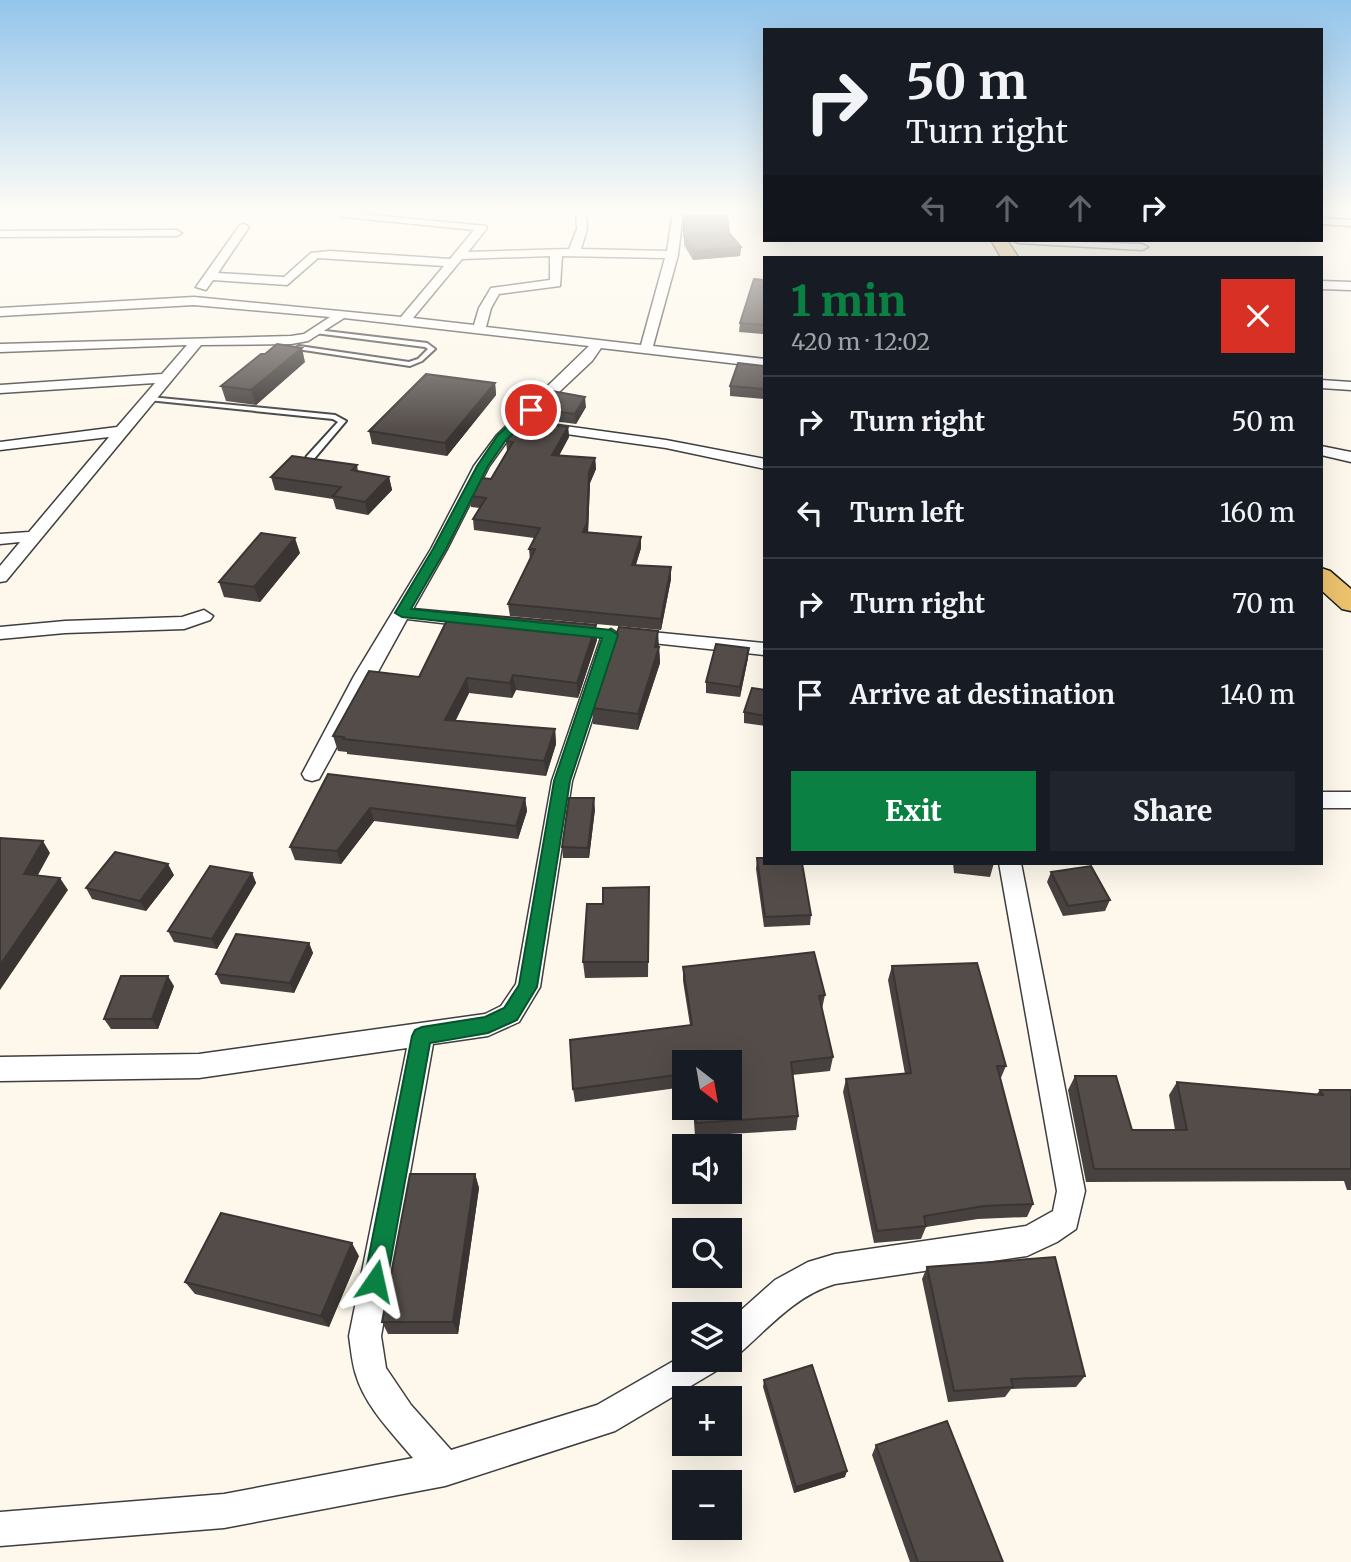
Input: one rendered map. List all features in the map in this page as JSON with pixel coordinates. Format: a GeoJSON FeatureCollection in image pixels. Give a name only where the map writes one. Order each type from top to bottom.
{"type":"FeatureCollection","features":[{"type":"Feature","properties":{"kind":"main road"},"geometry":{"type":"LineString","coordinates":[[1323,555],[1351,580]]}},
{"type":"Feature","properties":{"kind":"main road"},"geometry":{"type":"LineString","coordinates":[[1323,578],[1351,603]]}},
{"type":"Feature","properties":{"kind":"street"},"geometry":{"type":"LineString","coordinates":[[194,301],[203,285]]}},
{"type":"Feature","properties":{"kind":"street"},"geometry":{"type":"LineString","coordinates":[[404,321],[434,285]]}},
{"type":"Feature","properties":{"kind":"street"},"geometry":{"type":"LineString","coordinates":[[479,330],[485,308],[495,290],[540,285]]}},
{"type":"Feature","properties":{"kind":"street"},"geometry":{"type":"LineString","coordinates":[[646,349],[664,285]]}},
{"type":"Feature","properties":{"kind":"street"},"geometry":{"type":"LineString","coordinates":[[1323,285],[1351,286]]}},
{"type":"Feature","properties":{"kind":"street"},"geometry":{"type":"LineString","coordinates":[[0,312],[194,301],[342,314],[763,363]]}},
{"type":"Feature","properties":{"kind":"street"},"geometry":{"type":"LineString","coordinates":[[0,348],[291,340],[313,334],[342,314]]}},
{"type":"Feature","properties":{"kind":"street"},"geometry":{"type":"LineString","coordinates":[[0,577],[197,341]]}},
{"type":"Feature","properties":{"kind":"street"},"geometry":{"type":"LineString","coordinates":[[312,774],[364,676],[439,549],[482,466],[502,438],[587,358],[598,343]]}},
{"type":"Feature","properties":{"kind":"street"},"geometry":{"type":"LineString","coordinates":[[0,389],[167,378]]}},
{"type":"Feature","properties":{"kind":"street"},"geometry":{"type":"LineString","coordinates":[[1323,384],[1351,386]]}},
{"type":"Feature","properties":{"kind":"street"},"geometry":{"type":"LineString","coordinates":[[519,423],[666,444],[763,464]]}},
{"type":"Feature","properties":{"kind":"street"},"geometry":{"type":"LineString","coordinates":[[0,446],[124,431]]}},
{"type":"Feature","properties":{"kind":"street"},"geometry":{"type":"LineString","coordinates":[[1323,450],[1351,457]]}},
{"type":"Feature","properties":{"kind":"street"},"geometry":{"type":"LineString","coordinates":[[0,539],[36,536]]}},
{"type":"Feature","properties":{"kind":"street"},"geometry":{"type":"LineString","coordinates":[[402,613],[496,622]]}},
{"type":"Feature","properties":{"kind":"street"},"geometry":{"type":"LineString","coordinates":[[0,633],[54,627],[184,623],[204,616]]}},
{"type":"Feature","properties":{"kind":"street"},"geometry":{"type":"LineString","coordinates":[[0,1069],[199,1066],[488,1025],[510,1014],[528,987],[562,781],[604,634],[763,649]]}},
{"type":"Feature","properties":{"kind":"street"},"geometry":{"type":"LineString","coordinates":[[1323,800],[1351,800]]}},
{"type":"Feature","properties":{"kind":"street"},"geometry":{"type":"LineString","coordinates":[[742,1330],[786,1291],[808,1277],[835,1269],[1027,1241],[1047,1233],[1066,1219],[1071,1191],[1010,865]]}},
{"type":"Feature","properties":{"kind":"street"},"geometry":{"type":"LineString","coordinates":[[422,1036],[365,1336],[371,1374],[399,1417],[445,1469]]}},
{"type":"Feature","properties":{"kind":"street"},"geometry":{"type":"LineString","coordinates":[[0,1529],[224,1511],[445,1469],[603,1419],[687,1372]]}},
{"type":"Feature","properties":{"kind":"lane"},"geometry":{"type":"LineString","coordinates":[[313,334],[427,345],[432,349],[420,360],[410,363],[297,351],[313,334]]}},
{"type":"Feature","properties":{"kind":"lane"},"geometry":{"type":"LineString","coordinates":[[150,399],[335,416],[342,421],[310,458]]}},
{"type":"Feature","properties":{"kind":"building"},"geometry":{"type":"Polygon","coordinates":[[[752,285],[763,285],[763,325],[740,323],[752,285]]]}},
{"type":"Feature","properties":{"kind":"building"},"geometry":{"type":"Polygon","coordinates":[[[277,344],[302,348],[251,390],[221,386],[261,354],[265,354],[277,344]]]}},
{"type":"Feature","properties":{"kind":"building"},"geometry":{"type":"Polygon","coordinates":[[[738,363],[763,366],[763,389],[730,386],[738,363]]]}},
{"type":"Feature","properties":{"kind":"building"},"geometry":{"type":"Polygon","coordinates":[[[426,374],[495,383],[445,443],[369,431],[426,374]]]}},
{"type":"Feature","properties":{"kind":"building"},"geometry":{"type":"Polygon","coordinates":[[[552,391],[585,397],[575,414],[536,409],[552,391]]]}},
{"type":"Feature","properties":{"kind":"building"},"geometry":{"type":"Polygon","coordinates":[[[525,421],[568,427],[552,455],[595,458],[589,472],[587,523],[583,532],[641,537],[632,565],[671,567],[661,619],[508,604],[535,549],[529,549],[540,528],[473,519],[486,498],[470,496],[482,478],[491,479],[513,442],[506,441],[525,421]]]}},
{"type":"Feature","properties":{"kind":"building"},"geometry":{"type":"Polygon","coordinates":[[[292,456],[357,465],[352,470],[389,477],[365,502],[333,496],[341,487],[271,477],[292,456]]]}},
{"type":"Feature","properties":{"kind":"building"},"geometry":{"type":"Polygon","coordinates":[[[261,533],[295,538],[254,587],[219,582],[261,533]]]}},
{"type":"Feature","properties":{"kind":"building"},"geometry":{"type":"Polygon","coordinates":[[[451,612],[596,625],[577,683],[513,675],[510,683],[467,678],[445,720],[555,729],[544,761],[333,736],[369,671],[419,677],[451,612]]]}},
{"type":"Feature","properties":{"kind":"building"},"geometry":{"type":"Polygon","coordinates":[[[619,627],[658,631],[655,647],[659,647],[638,714],[592,708],[619,627]]]}},
{"type":"Feature","properties":{"kind":"building"},"geometry":{"type":"Polygon","coordinates":[[[716,644],[749,648],[740,687],[706,682],[716,644]]]}},
{"type":"Feature","properties":{"kind":"building"},"geometry":{"type":"Polygon","coordinates":[[[752,688],[763,690],[763,716],[744,712],[752,688]]]}},
{"type":"Feature","properties":{"kind":"building"},"geometry":{"type":"Polygon","coordinates":[[[328,774],[525,798],[516,826],[370,808],[337,851],[290,847],[328,774]]]}},
{"type":"Feature","properties":{"kind":"building"},"geometry":{"type":"Polygon","coordinates":[[[569,798],[594,798],[588,848],[562,847],[569,798]]]}},
{"type":"Feature","properties":{"kind":"building"},"geometry":{"type":"Polygon","coordinates":[[[0,838],[43,841],[24,874],[60,878],[0,965],[0,838]]]}},
{"type":"Feature","properties":{"kind":"building"},"geometry":{"type":"Polygon","coordinates":[[[115,852],[168,864],[140,901],[86,888],[115,852]]]}},
{"type":"Feature","properties":{"kind":"building"},"geometry":{"type":"Polygon","coordinates":[[[757,858],[763,858],[763,865],[802,865],[811,915],[765,917],[757,858]]]}},
{"type":"Feature","properties":{"kind":"building"},"geometry":{"type":"Polygon","coordinates":[[[210,866],[252,873],[212,939],[168,931],[210,866]]]}},
{"type":"Feature","properties":{"kind":"building"},"geometry":{"type":"Polygon","coordinates":[[[1091,866],[1110,900],[1068,906],[1051,872],[1091,866]]]}},
{"type":"Feature","properties":{"kind":"building"},"geometry":{"type":"Polygon","coordinates":[[[649,887],[648,962],[583,962],[587,904],[603,904],[603,888],[649,887]]]}},
{"type":"Feature","properties":{"kind":"building"},"geometry":{"type":"Polygon","coordinates":[[[236,934],[309,943],[290,983],[216,974],[236,934]]]}},
{"type":"Feature","properties":{"kind":"building"},"geometry":{"type":"Polygon","coordinates":[[[814,952],[825,995],[819,996],[833,1057],[791,1062],[798,1116],[742,1120],[742,1050],[672,1050],[672,1076],[573,1089],[570,1040],[692,1025],[683,967],[814,952]]]}},
{"type":"Feature","properties":{"kind":"building"},"geometry":{"type":"Polygon","coordinates":[[[977,963],[1006,1066],[997,1066],[1033,1204],[984,1206],[924,1216],[926,1226],[877,1231],[846,1079],[911,1073],[892,966],[977,963]]]}},
{"type":"Feature","properties":{"kind":"building"},"geometry":{"type":"Polygon","coordinates":[[[121,976],[168,976],[152,1019],[104,1019],[121,976]]]}},
{"type":"Feature","properties":{"kind":"building"},"geometry":{"type":"Polygon","coordinates":[[[1075,1076],[1116,1076],[1132,1130],[1187,1130],[1177,1082],[1323,1095],[1320,1090],[1351,1090],[1351,1169],[1094,1169],[1075,1076]]]}},
{"type":"Feature","properties":{"kind":"building"},"geometry":{"type":"Polygon","coordinates":[[[696,1120],[740,1120],[696,1123],[696,1120]]]}},
{"type":"Feature","properties":{"kind":"building"},"geometry":{"type":"Polygon","coordinates":[[[410,1174],[475,1174],[453,1322],[382,1322],[410,1174]]]}},
{"type":"Feature","properties":{"kind":"building"},"geometry":{"type":"Polygon","coordinates":[[[221,1213],[352,1243],[321,1316],[185,1282],[221,1213]]]}},
{"type":"Feature","properties":{"kind":"building"},"geometry":{"type":"Polygon","coordinates":[[[1055,1257],[1085,1376],[1011,1379],[1013,1387],[954,1391],[927,1267],[1055,1257]]]}},
{"type":"Feature","properties":{"kind":"building"},"geometry":{"type":"Polygon","coordinates":[[[812,1365],[847,1471],[796,1487],[764,1380],[812,1365]]]}},
{"type":"Feature","properties":{"kind":"building"},"geometry":{"type":"Polygon","coordinates":[[[947,1421],[1003,1562],[918,1562],[876,1445],[947,1421]]]}},
{"type":"Feature","properties":{"kind":"route"},"geometry":{"type":"LineString","coordinates":[[375,1281],[422,1036],[488,1025],[510,1014],[528,987],[562,781],[611,635],[402,613],[482,466],[502,438],[531,410]]}}]}
